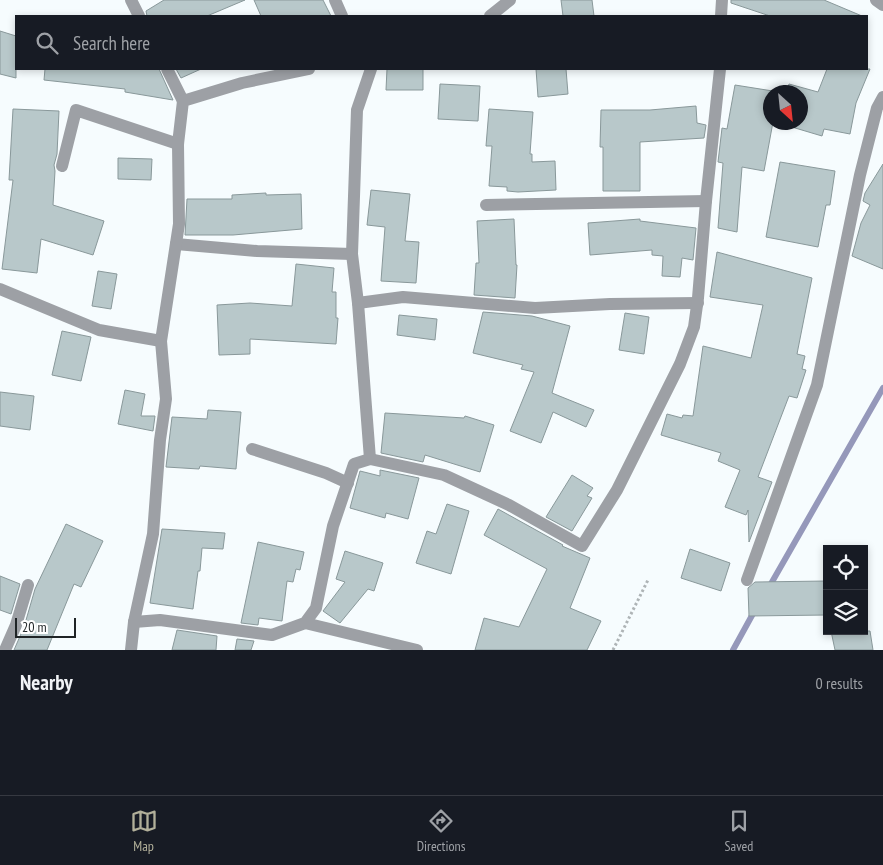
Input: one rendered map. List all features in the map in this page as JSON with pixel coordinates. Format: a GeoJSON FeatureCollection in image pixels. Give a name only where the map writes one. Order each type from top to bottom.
{"type":"FeatureCollection","features":[{"type":"Feature","properties":{"kind":"street"},"geometry":{"type":"LineString","coordinates":[[131,0],[138,15]]}},
{"type":"Feature","properties":{"kind":"street"},"geometry":{"type":"LineString","coordinates":[[335,0],[342,15]]}},
{"type":"Feature","properties":{"kind":"street"},"geometry":{"type":"LineString","coordinates":[[491,15],[510,0]]}},
{"type":"Feature","properties":{"kind":"street"},"geometry":{"type":"LineString","coordinates":[[721,15],[722,0]]}},
{"type":"Feature","properties":{"kind":"street"},"geometry":{"type":"LineString","coordinates":[[876,0],[883,5]]}},
{"type":"Feature","properties":{"kind":"street"},"geometry":{"type":"LineString","coordinates":[[131,650],[134,622],[153,534],[160,440],[166,399],[161,341],[179,224],[178,144],[184,101],[168,70]]}},
{"type":"Feature","properties":{"kind":"street"},"geometry":{"type":"LineString","coordinates":[[184,101],[242,83],[304,70]]}},
{"type":"Feature","properties":{"kind":"street"},"geometry":{"type":"LineString","coordinates":[[370,459],[358,303],[352,254],[357,110],[371,70]]}},
{"type":"Feature","properties":{"kind":"street"},"geometry":{"type":"LineString","coordinates":[[305,623],[316,608],[333,526],[354,464],[370,459],[444,475],[509,505],[582,546],[617,490],[680,364],[694,327],[698,303],[706,201],[720,70]]}},
{"type":"Feature","properties":{"kind":"street"},"geometry":{"type":"LineString","coordinates":[[747,580],[817,385],[860,175],[877,108],[883,97]]}},
{"type":"Feature","properties":{"kind":"street"},"geometry":{"type":"LineString","coordinates":[[62,166],[76,110],[178,144]]}},
{"type":"Feature","properties":{"kind":"street"},"geometry":{"type":"LineString","coordinates":[[486,205],[706,201]]}},
{"type":"Feature","properties":{"kind":"street"},"geometry":{"type":"LineString","coordinates":[[176,244],[257,251],[352,254]]}},
{"type":"Feature","properties":{"kind":"street"},"geometry":{"type":"LineString","coordinates":[[0,289],[99,330],[161,341]]}},
{"type":"Feature","properties":{"kind":"street"},"geometry":{"type":"LineString","coordinates":[[358,303],[403,297],[535,308],[610,304],[698,303]]}},
{"type":"Feature","properties":{"kind":"street"},"geometry":{"type":"LineString","coordinates":[[252,449],[326,473],[348,483]]}},
{"type":"Feature","properties":{"kind":"street"},"geometry":{"type":"LineString","coordinates":[[5,650],[16,624],[28,585]]}},
{"type":"Feature","properties":{"kind":"street"},"geometry":{"type":"LineString","coordinates":[[134,622],[160,620],[272,635],[305,623],[417,650]]}},
{"type":"Feature","properties":{"kind":"path"},"geometry":{"type":"LineString","coordinates":[[613,650],[648,580]]}},
{"type":"Feature","properties":{"kind":"building"},"geometry":{"type":"Polygon","coordinates":[[[164,0],[245,0],[209,15],[147,15],[146,11],[164,0]]]}},
{"type":"Feature","properties":{"kind":"building"},"geometry":{"type":"Polygon","coordinates":[[[254,0],[323,0],[330,15],[261,15],[254,0]]]}},
{"type":"Feature","properties":{"kind":"building"},"geometry":{"type":"Polygon","coordinates":[[[561,0],[592,0],[594,15],[563,15],[561,0]]]}},
{"type":"Feature","properties":{"kind":"building"},"geometry":{"type":"Polygon","coordinates":[[[731,0],[824,0],[860,15],[767,15],[731,3],[731,0]]]}},
{"type":"Feature","properties":{"kind":"building"},"geometry":{"type":"Polygon","coordinates":[[[0,31],[15,36],[16,78],[0,74],[0,31]]]}},
{"type":"Feature","properties":{"kind":"building"},"geometry":{"type":"Polygon","coordinates":[[[870,69],[856,103],[850,134],[824,129],[822,136],[802,130],[808,130],[808,89],[818,92],[827,70],[870,69]]]}},
{"type":"Feature","properties":{"kind":"building"},"geometry":{"type":"Polygon","coordinates":[[[45,70],[159,70],[173,100],[125,92],[125,89],[44,80],[45,70]]]}},
{"type":"Feature","properties":{"kind":"building"},"geometry":{"type":"Polygon","coordinates":[[[177,70],[199,70],[181,78],[177,70]]]}},
{"type":"Feature","properties":{"kind":"building"},"geometry":{"type":"Polygon","coordinates":[[[387,70],[423,70],[423,90],[386,90],[387,70]]]}},
{"type":"Feature","properties":{"kind":"building"},"geometry":{"type":"Polygon","coordinates":[[[536,70],[566,70],[568,94],[538,97],[536,70]]]}},
{"type":"Feature","properties":{"kind":"building"},"geometry":{"type":"Polygon","coordinates":[[[440,84],[480,86],[478,121],[438,119],[440,84]]]}},
{"type":"Feature","properties":{"kind":"building"},"geometry":{"type":"Polygon","coordinates":[[[735,85],[763,89],[763,130],[772,130],[764,171],[742,167],[737,232],[718,228],[723,163],[718,162],[722,128],[727,129],[735,85]]]}},
{"type":"Feature","properties":{"kind":"building"},"geometry":{"type":"Polygon","coordinates":[[[696,106],[697,123],[706,125],[704,138],[640,142],[640,191],[603,191],[603,147],[600,147],[601,110],[650,110],[696,106]]]}},
{"type":"Feature","properties":{"kind":"building"},"geometry":{"type":"Polygon","coordinates":[[[13,109],[59,111],[57,154],[54,165],[53,205],[104,221],[93,255],[41,239],[37,273],[2,269],[13,180],[9,180],[13,109]]]}},
{"type":"Feature","properties":{"kind":"building"},"geometry":{"type":"Polygon","coordinates":[[[489,109],[533,112],[530,154],[532,154],[532,162],[555,161],[556,190],[518,192],[507,191],[507,187],[489,186],[492,146],[486,146],[489,109]]]}},
{"type":"Feature","properties":{"kind":"building"},"geometry":{"type":"Polygon","coordinates":[[[118,158],[152,159],[151,180],[118,179],[118,158]]]}},
{"type":"Feature","properties":{"kind":"building"},"geometry":{"type":"Polygon","coordinates":[[[780,162],[835,171],[830,205],[826,205],[818,247],[766,237],[780,162]]]}},
{"type":"Feature","properties":{"kind":"building"},"geometry":{"type":"Polygon","coordinates":[[[883,164],[883,269],[852,256],[861,223],[870,205],[863,201],[865,193],[883,164]]]}},
{"type":"Feature","properties":{"kind":"building"},"geometry":{"type":"Polygon","coordinates":[[[371,190],[410,194],[405,241],[419,242],[416,283],[381,281],[385,227],[367,225],[371,190]]]}},
{"type":"Feature","properties":{"kind":"building"},"geometry":{"type":"Polygon","coordinates":[[[266,193],[266,195],[301,194],[302,229],[233,235],[185,235],[187,199],[232,199],[232,195],[266,193]]]}},
{"type":"Feature","properties":{"kind":"building"},"geometry":{"type":"Polygon","coordinates":[[[514,219],[517,265],[515,298],[474,295],[476,263],[479,263],[477,221],[514,219]]]}},
{"type":"Feature","properties":{"kind":"building"},"geometry":{"type":"Polygon","coordinates":[[[640,219],[640,221],[696,228],[693,260],[682,258],[680,277],[662,276],[663,256],[652,255],[652,250],[590,255],[588,223],[640,219]]]}},
{"type":"Feature","properties":{"kind":"building"},"geometry":{"type":"Polygon","coordinates":[[[717,252],[812,278],[797,354],[805,356],[802,369],[806,370],[797,398],[789,396],[758,477],[772,482],[749,542],[748,510],[746,515],[725,507],[740,470],[718,461],[721,453],[661,435],[667,414],[682,418],[683,415],[693,416],[703,346],[751,358],[763,305],[710,297],[717,252]]]}},
{"type":"Feature","properties":{"kind":"building"},"geometry":{"type":"Polygon","coordinates":[[[296,264],[334,268],[332,292],[336,292],[336,318],[338,318],[336,344],[250,339],[250,354],[219,355],[217,305],[250,303],[292,306],[296,264]]]}},
{"type":"Feature","properties":{"kind":"building"},"geometry":{"type":"Polygon","coordinates":[[[98,271],[117,274],[111,309],[92,306],[98,271]]]}},
{"type":"Feature","properties":{"kind":"building"},"geometry":{"type":"Polygon","coordinates":[[[483,312],[532,316],[570,326],[552,393],[594,410],[586,427],[553,412],[541,443],[510,431],[534,372],[521,369],[523,365],[473,353],[483,312]]]}},
{"type":"Feature","properties":{"kind":"building"},"geometry":{"type":"Polygon","coordinates":[[[625,313],[649,317],[644,354],[619,350],[625,313]]]}},
{"type":"Feature","properties":{"kind":"building"},"geometry":{"type":"Polygon","coordinates":[[[399,315],[437,319],[435,340],[397,335],[399,315]]]}},
{"type":"Feature","properties":{"kind":"building"},"geometry":{"type":"Polygon","coordinates":[[[62,331],[91,337],[81,381],[52,375],[62,331]]]}},
{"type":"Feature","properties":{"kind":"building"},"geometry":{"type":"Polygon","coordinates":[[[125,390],[145,394],[141,416],[155,416],[153,431],[118,424],[125,390]]]}},
{"type":"Feature","properties":{"kind":"building"},"geometry":{"type":"Polygon","coordinates":[[[0,392],[34,396],[30,430],[0,426],[0,392]]]}},
{"type":"Feature","properties":{"kind":"building"},"geometry":{"type":"Polygon","coordinates":[[[208,410],[241,412],[236,469],[200,466],[199,469],[166,467],[172,417],[207,419],[208,410]]]}},
{"type":"Feature","properties":{"kind":"building"},"geometry":{"type":"Polygon","coordinates":[[[385,413],[464,418],[465,416],[494,425],[480,472],[425,455],[423,462],[381,453],[385,413]]]}},
{"type":"Feature","properties":{"kind":"building"},"geometry":{"type":"Polygon","coordinates":[[[380,470],[419,478],[408,519],[386,513],[385,518],[350,508],[360,471],[380,476],[380,470]]]}},
{"type":"Feature","properties":{"kind":"building"},"geometry":{"type":"Polygon","coordinates":[[[572,475],[593,488],[587,496],[592,498],[572,531],[546,517],[572,475]]]}},
{"type":"Feature","properties":{"kind":"building"},"geometry":{"type":"Polygon","coordinates":[[[447,504],[469,511],[451,574],[416,563],[427,531],[436,534],[447,504]]]}},
{"type":"Feature","properties":{"kind":"building"},"geometry":{"type":"Polygon","coordinates":[[[498,509],[562,546],[590,558],[570,608],[601,621],[587,650],[475,650],[484,618],[519,627],[547,569],[484,535],[498,509]]]}},
{"type":"Feature","properties":{"kind":"building"},"geometry":{"type":"Polygon","coordinates":[[[66,524],[103,541],[81,587],[74,584],[47,650],[14,650],[24,627],[35,589],[66,524]]]}},
{"type":"Feature","properties":{"kind":"building"},"geometry":{"type":"Polygon","coordinates":[[[162,529],[225,533],[223,549],[202,548],[193,609],[150,603],[162,529]]]}},
{"type":"Feature","properties":{"kind":"building"},"geometry":{"type":"Polygon","coordinates":[[[258,542],[304,552],[300,570],[296,569],[293,582],[287,581],[282,621],[259,618],[258,625],[241,623],[258,542]]]}},
{"type":"Feature","properties":{"kind":"building"},"geometry":{"type":"Polygon","coordinates":[[[690,549],[730,563],[721,591],[681,578],[690,549]]]}},
{"type":"Feature","properties":{"kind":"building"},"geometry":{"type":"Polygon","coordinates":[[[345,551],[383,563],[374,591],[368,589],[340,623],[323,611],[345,582],[336,579],[345,551]]]}},
{"type":"Feature","properties":{"kind":"building"},"geometry":{"type":"Polygon","coordinates":[[[0,576],[20,584],[11,614],[0,610],[0,576]]]}},
{"type":"Feature","properties":{"kind":"building"},"geometry":{"type":"Polygon","coordinates":[[[823,581],[823,615],[749,616],[748,588],[755,582],[823,581]]]}},
{"type":"Feature","properties":{"kind":"building"},"geometry":{"type":"Polygon","coordinates":[[[177,630],[217,636],[216,650],[172,650],[177,630]]]}},
{"type":"Feature","properties":{"kind":"building"},"geometry":{"type":"Polygon","coordinates":[[[868,631],[870,631],[873,650],[835,650],[832,635],[868,635],[868,631]]]}},
{"type":"Feature","properties":{"kind":"building"},"geometry":{"type":"Polygon","coordinates":[[[237,639],[254,641],[251,650],[235,650],[237,639]]]}},
{"type":"Feature","properties":{"kind":"waterway"},"geometry":{"type":"LineString","coordinates":[[768,589],[883,388]]}},
{"type":"Feature","properties":{"kind":"waterway"},"geometry":{"type":"LineString","coordinates":[[733,650],[755,610]]}}]}
